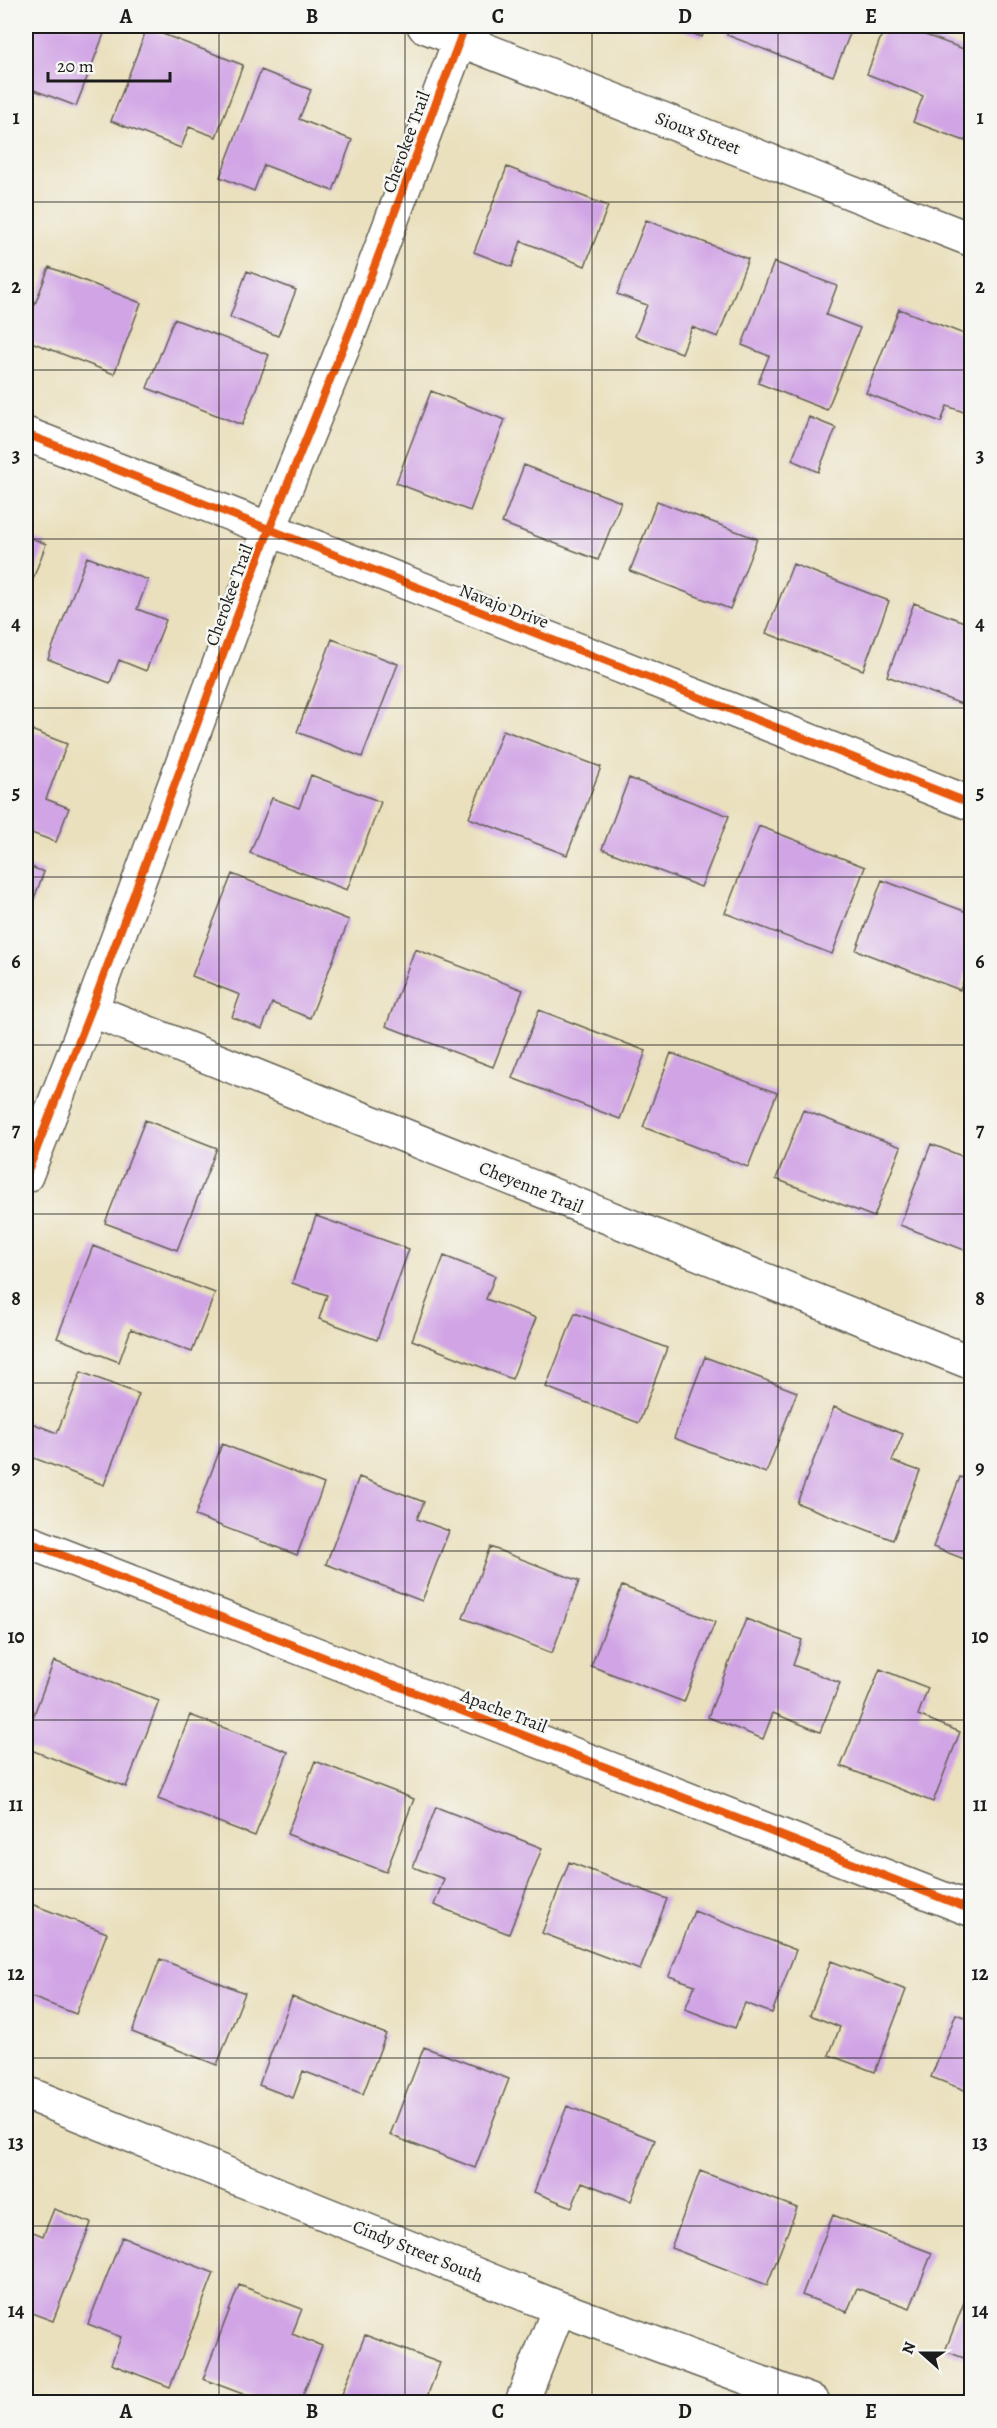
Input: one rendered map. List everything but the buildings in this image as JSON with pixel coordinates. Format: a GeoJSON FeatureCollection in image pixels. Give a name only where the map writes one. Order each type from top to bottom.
{"type":"FeatureCollection","features":[{"type":"Feature","properties":{"kind":"street","name":"Sioux Street"},"geometry":{"type":"LineString","coordinates":[[424,26],[463,33],[972,240]]}},
{"type":"Feature","properties":{"kind":"street","name":"Cherokee Trail"},"geometry":{"type":"LineString","coordinates":[[26,1176],[91,1011],[269,530],[355,319],[463,33]]}},
{"type":"Feature","properties":{"kind":"street","name":"Navajo Drive"},"geometry":{"type":"LineString","coordinates":[[26,434],[972,804]]}},
{"type":"Feature","properties":{"kind":"street","name":"Cheyenne Trail"},"geometry":{"type":"LineString","coordinates":[[91,1011],[972,1363]]}},
{"type":"Feature","properties":{"kind":"street","name":"Apache Trail"},"geometry":{"type":"LineString","coordinates":[[26,1541],[972,1910]]}},
{"type":"Feature","properties":{"kind":"street","name":"Cindy Street South"},"geometry":{"type":"LineString","coordinates":[[26,2092],[559,2308],[813,2403]]}},
{"type":"Feature","properties":{"kind":"street"},"geometry":{"type":"LineString","coordinates":[[522,2403],[559,2308]]}},
{"type":"Feature","properties":{"kind":"cycle path"},"geometry":{"type":"LineString","coordinates":[[26,1176],[91,1010],[269,530],[351,328],[465,26]]}},
{"type":"Feature","properties":{"kind":"cycle path"},"geometry":{"type":"LineString","coordinates":[[26,434],[972,804]]}},
{"type":"Feature","properties":{"kind":"cycle path"},"geometry":{"type":"LineString","coordinates":[[26,1541],[972,1910]]}}]}
